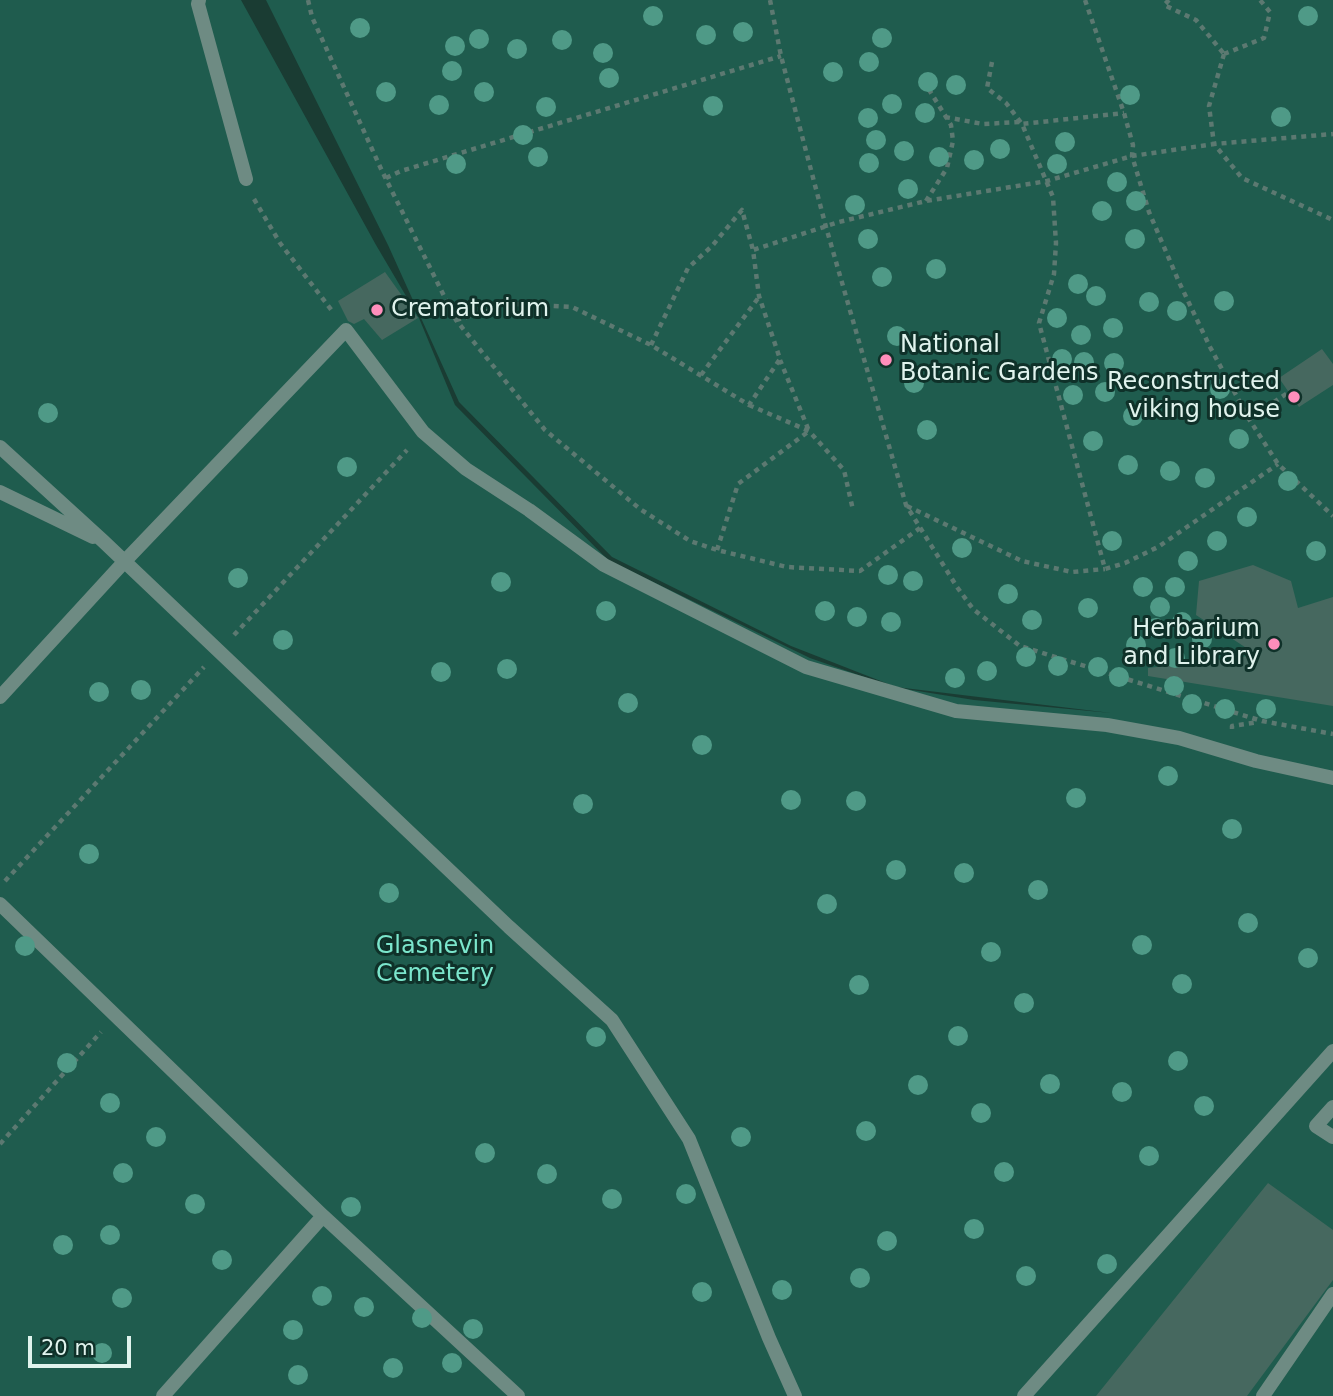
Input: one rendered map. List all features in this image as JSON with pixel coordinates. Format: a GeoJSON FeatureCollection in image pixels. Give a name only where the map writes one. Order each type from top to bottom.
{"type":"FeatureCollection","features":[{"type":"Feature","properties":{"kind":"lane"},"geometry":{"type":"LineString","coordinates":[[199,0],[246,179]]}},
{"type":"Feature","properties":{"kind":"lane"},"geometry":{"type":"LineString","coordinates":[[0,697],[124,562],[346,330],[423,432],[466,469],[529,510],[604,565],[806,667],[956,711],[1107,726],[1178,738],[1256,761],[1333,778]]}},
{"type":"Feature","properties":{"kind":"lane"},"geometry":{"type":"LineString","coordinates":[[0,447],[103,541],[509,927],[612,1020],[689,1139],[795,1396]]}},
{"type":"Feature","properties":{"kind":"lane"},"geometry":{"type":"LineString","coordinates":[[0,492],[103,541]]}},
{"type":"Feature","properties":{"kind":"lane"},"geometry":{"type":"LineString","coordinates":[[0,904],[323,1216],[518,1396]]}},
{"type":"Feature","properties":{"kind":"lane"},"geometry":{"type":"LineString","coordinates":[[1024,1396],[1333,1051]]}},
{"type":"Feature","properties":{"kind":"lane"},"geometry":{"type":"LineString","coordinates":[[1333,1107],[1316,1126],[1333,1137]]}},
{"type":"Feature","properties":{"kind":"lane"},"geometry":{"type":"LineString","coordinates":[[163,1396],[323,1216]]}},
{"type":"Feature","properties":{"kind":"lane"},"geometry":{"type":"LineString","coordinates":[[1263,1396],[1333,1294]]}},
{"type":"Feature","properties":{"kind":"path"},"geometry":{"type":"LineString","coordinates":[[308,0],[312,17],[386,178],[456,320],[545,430],[640,509],[690,541],[717,550],[787,567],[860,571],[920,528]]}},
{"type":"Feature","properties":{"kind":"path"},"geometry":{"type":"LineString","coordinates":[[770,0],[781,56],[826,227],[906,505],[973,609],[1020,646],[1262,721],[1333,734]]}},
{"type":"Feature","properties":{"kind":"path"},"geometry":{"type":"LineString","coordinates":[[1084,0],[1124,114],[1132,156],[1149,212],[1179,282],[1249,419],[1278,464],[1333,516]]}},
{"type":"Feature","properties":{"kind":"path"},"geometry":{"type":"LineString","coordinates":[[1169,0],[1164,5],[1196,20],[1224,54]]}},
{"type":"Feature","properties":{"kind":"path"},"geometry":{"type":"LineString","coordinates":[[1224,54],[1264,38],[1270,12],[1260,0]]}},
{"type":"Feature","properties":{"kind":"path"},"geometry":{"type":"LineString","coordinates":[[1224,54],[1209,106],[1214,144],[1242,178],[1333,220]]}},
{"type":"Feature","properties":{"kind":"path"},"geometry":{"type":"LineString","coordinates":[[386,178],[401,171],[781,56]]}},
{"type":"Feature","properties":{"kind":"path"},"geometry":{"type":"LineString","coordinates":[[992,62],[987,88],[1006,103],[1022,124],[1053,197],[1056,243],[1054,274],[1039,323],[1105,569]]}},
{"type":"Feature","properties":{"kind":"path"},"geometry":{"type":"LineString","coordinates":[[926,201],[947,168],[953,141],[951,125],[928,88]]}},
{"type":"Feature","properties":{"kind":"path"},"geometry":{"type":"LineString","coordinates":[[945,117],[983,124],[1022,124],[1124,114]]}},
{"type":"Feature","properties":{"kind":"path"},"geometry":{"type":"LineString","coordinates":[[752,250],[926,201],[1047,181],[1132,156],[1214,144],[1333,134]]}},
{"type":"Feature","properties":{"kind":"path"},"geometry":{"type":"LineString","coordinates":[[246,179],[280,243],[346,330]]}},
{"type":"Feature","properties":{"kind":"path"},"geometry":{"type":"LineString","coordinates":[[651,345],[688,268],[712,246],[743,210],[759,296],[780,359],[809,431],[844,470],[853,510]]}},
{"type":"Feature","properties":{"kind":"path"},"geometry":{"type":"LineString","coordinates":[[701,375],[759,296]]}},
{"type":"Feature","properties":{"kind":"path"},"geometry":{"type":"LineString","coordinates":[[456,320],[512,304],[572,307],[651,345],[749,405],[809,431]]}},
{"type":"Feature","properties":{"kind":"path"},"geometry":{"type":"LineString","coordinates":[[749,405],[780,359]]}},
{"type":"Feature","properties":{"kind":"path"},"geometry":{"type":"LineString","coordinates":[[1249,419],[1289,392]]}},
{"type":"Feature","properties":{"kind":"path"},"geometry":{"type":"LineString","coordinates":[[717,550],[738,484],[809,431]]}},
{"type":"Feature","properties":{"kind":"path"},"geometry":{"type":"LineString","coordinates":[[906,505],[1022,561],[1072,572],[1105,569],[1125,563],[1158,547],[1278,464]]}},
{"type":"Feature","properties":{"kind":"path"},"geometry":{"type":"LineString","coordinates":[[0,1144],[116,1016]]}},
{"type":"Feature","properties":{"kind":"green space","name":"Glasnevin Cemetery"},"geometry":{"type":"Polygon","coordinates":[[[0,0],[241,0],[419,318],[455,405],[608,560],[810,658],[893,687],[974,700],[1111,713],[896,687],[791,646],[612,557],[459,402],[388,245],[266,0],[1333,0],[1333,1396],[0,1396],[0,0]]]}},
{"type":"Feature","properties":{"kind":"building","name":"Crematorium"},"geometry":{"type":"Polygon","coordinates":[[[385,272],[418,318],[382,340],[364,319],[354,324],[348,321],[338,301],[385,272]]]}},
{"type":"Feature","properties":{"kind":"building"},"geometry":{"type":"Polygon","coordinates":[[[1322,349],[1333,364],[1333,385],[1299,407],[1279,378],[1322,349]]]}},
{"type":"Feature","properties":{"kind":"building","name":"Herbarium and Library"},"geometry":{"type":"Polygon","coordinates":[[[1253,565],[1291,581],[1298,608],[1333,597],[1333,706],[1148,676],[1148,668],[1257,655],[1196,615],[1199,581],[1253,565]]]}},
{"type":"Feature","properties":{"kind":"building"},"geometry":{"type":"Polygon","coordinates":[[[1268,1183],[1333,1230],[1333,1280],[1247,1396],[1096,1396],[1268,1183]]]}},
{"type":"Feature","properties":{"kind":"place","name":"Crematorium"},"geometry":{"type":"Point","coordinates":[377,310]}},
{"type":"Feature","properties":{"kind":"place","name":"National Botanic Gardens"},"geometry":{"type":"Point","coordinates":[886,360]}},
{"type":"Feature","properties":{"kind":"place","name":"Reconstructed viking house"},"geometry":{"type":"Point","coordinates":[1294,397]}},
{"type":"Feature","properties":{"kind":"place","name":"Herbarium and Library"},"geometry":{"type":"Point","coordinates":[1274,644]}}]}
